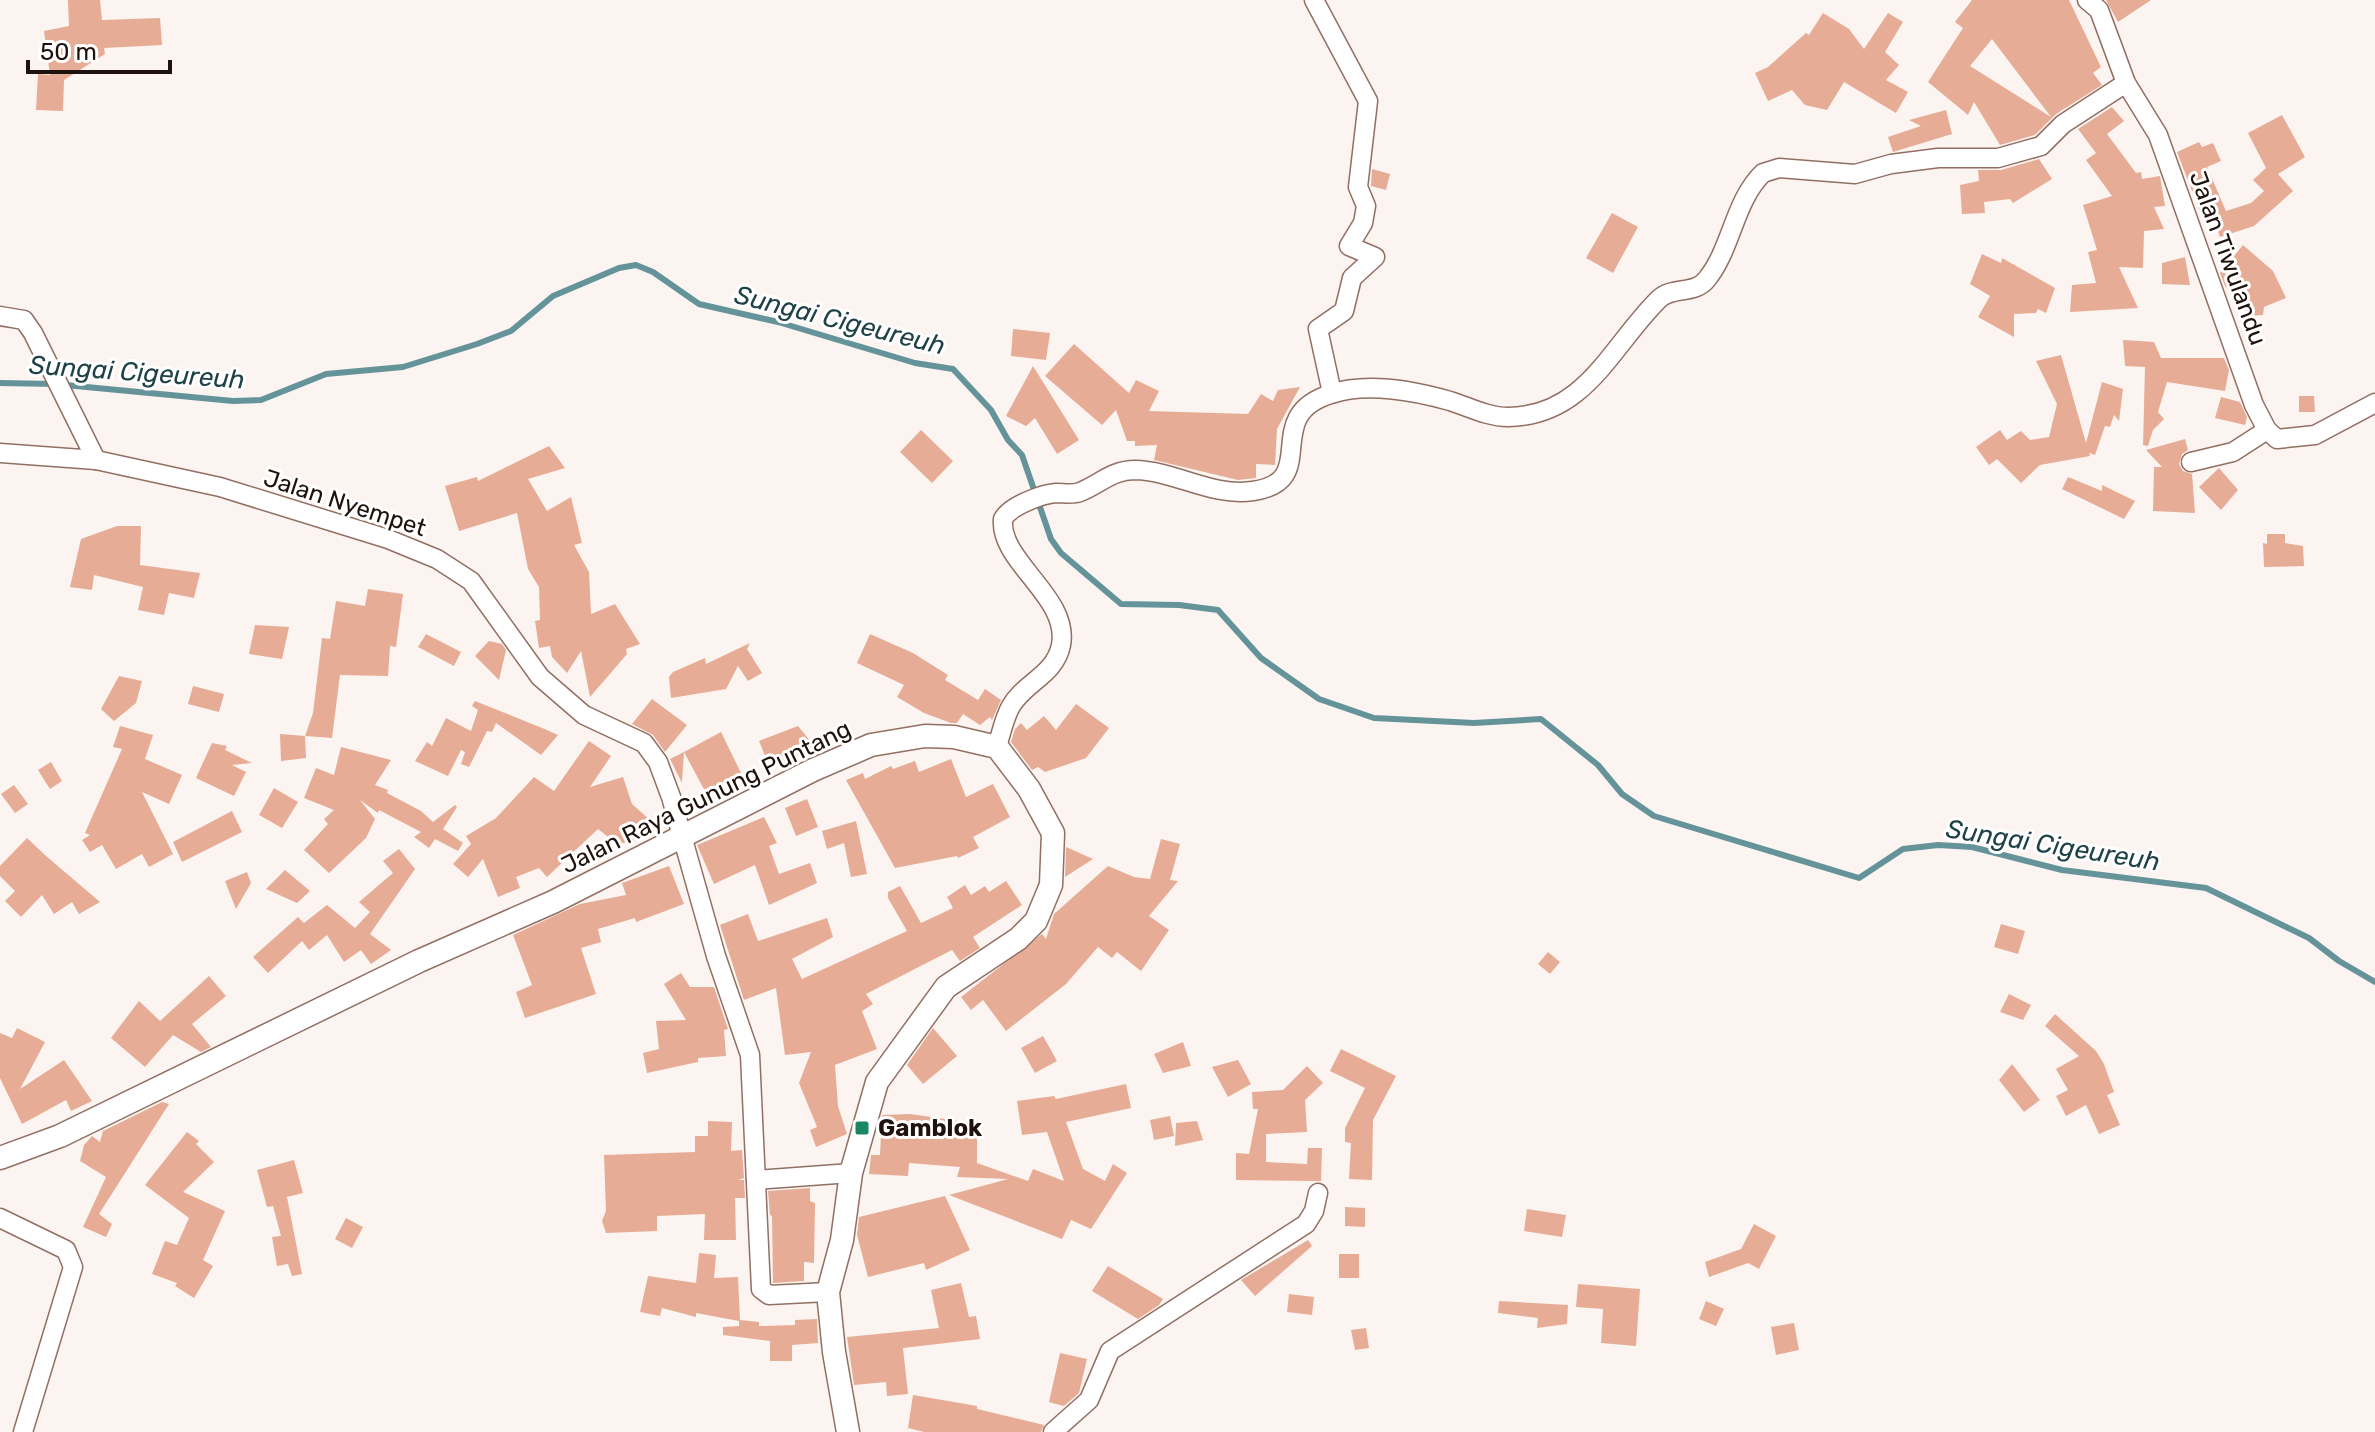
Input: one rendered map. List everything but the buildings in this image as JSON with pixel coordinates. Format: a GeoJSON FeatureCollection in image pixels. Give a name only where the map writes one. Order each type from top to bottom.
{"type":"FeatureCollection","features":[{"type":"Feature","properties":{"kind":"street"},"geometry":{"type":"LineString","coordinates":[[1314,0],[1368,101],[1358,187],[1366,206],[1365,215],[1349,246],[1375,257],[1352,278],[1344,311],[1318,329],[1332,393]]}},
{"type":"Feature","properties":{"kind":"street","name":"Jalan Tiwulandu"},"geometry":{"type":"LineString","coordinates":[[2087,0],[2099,10],[2126,83],[2158,135],[2254,405],[2267,430]]}},
{"type":"Feature","properties":{"kind":"street"},"geometry":{"type":"LineString","coordinates":[[848,1432],[828,1292],[842,1240],[851,1173],[877,1082],[905,1039],[946,987],[1018,939],[1036,921],[1051,885],[1053,833],[1029,789],[997,747],[1011,706],[1054,662],[1062,635],[1055,611],[1005,536],[1006,514],[1035,500],[1076,493],[1112,474],[1136,470],[1202,488],[1264,489],[1284,476],[1289,467],[1292,433],[1300,411],[1311,401],[1332,393],[1353,389],[1430,396],[1508,417],[1559,404],[1594,381],[1660,298],[1694,289],[1706,281],[1742,206],[1763,173],[1779,168],[1855,174],[1891,164],[1938,158],[1998,158],[2041,146],[2063,124],[2126,83]]}},
{"type":"Feature","properties":{"kind":"street"},"geometry":{"type":"LineString","coordinates":[[0,316],[24,320],[33,333],[96,460]]}},
{"type":"Feature","properties":{"kind":"street"},"geometry":{"type":"LineString","coordinates":[[2191,462],[2233,452],[2267,430],[2277,439],[2305,438],[2375,403]]}},
{"type":"Feature","properties":{"kind":"street","name":"Jalan Nyempet"},"geometry":{"type":"LineString","coordinates":[[0,453],[96,460],[220,487],[388,539],[463,573],[540,677],[584,715],[644,743],[658,762],[683,837],[716,956],[750,1055],[757,1246],[763,1293],[828,1292]]}},
{"type":"Feature","properties":{"kind":"street","name":"Jalan Raya Gunung Puntang"},"geometry":{"type":"LineString","coordinates":[[0,1158],[60,1136],[683,837],[813,770],[871,745],[925,736],[954,737],[997,747]]}},
{"type":"Feature","properties":{"kind":"street"},"geometry":{"type":"LineString","coordinates":[[756,1180],[851,1173]]}},
{"type":"Feature","properties":{"kind":"street"},"geometry":{"type":"LineString","coordinates":[[1053,1432],[1089,1400],[1110,1351],[1306,1224],[1314,1211],[1318,1193]]}},
{"type":"Feature","properties":{"kind":"street"},"geometry":{"type":"LineString","coordinates":[[0,1218],[66,1250],[73,1267],[23,1432]]}},
{"type":"Feature","properties":{"kind":"waterway","name":"Sungai Cigeureuh"},"geometry":{"type":"LineString","coordinates":[[0,383],[55,384],[233,401],[261,400],[326,374],[403,367],[477,344],[511,331],[553,296],[619,268],[636,265],[653,272],[699,304],[778,322],[915,363],[953,369],[991,410],[1008,440],[1022,455],[1051,539],[1061,553],[1121,604],[1179,605],[1218,610],[1261,658],[1319,699],[1374,718],[1474,723],[1541,719],[1598,765],[1622,794],[1654,816],[1859,878],[1903,849],[1938,845],[1972,847],[2062,870],[2206,888],[2309,938],[2339,961],[2375,982]]}},
{"type":"Feature","properties":{"kind":"place","name":"Gamblok"},"geometry":{"type":"Point","coordinates":[862,1128]}}]}
